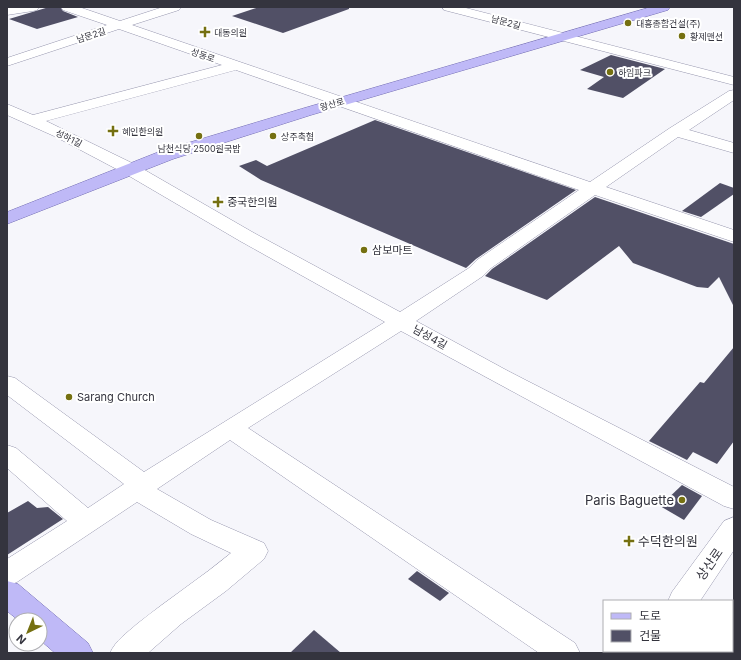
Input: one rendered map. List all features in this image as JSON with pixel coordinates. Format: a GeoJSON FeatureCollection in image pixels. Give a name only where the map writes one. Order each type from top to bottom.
{"type":"FeatureCollection","features":[{"type":"Feature","properties":{"kind":"main road","name":"왕산로"},"geometry":{"type":"LineString","coordinates":[[7,218],[167,155],[340,102],[564,37],[654,8]]}},
{"type":"Feature","properties":{"kind":"main road"},"geometry":{"type":"LineString","coordinates":[[7,593],[29,612]]}},
{"type":"Feature","properties":{"kind":"main road"},"geometry":{"type":"LineString","coordinates":[[48,629],[77,653]]}},
{"type":"Feature","properties":{"kind":"street"},"geometry":{"type":"LineString","coordinates":[[7,11],[33,7]]}},
{"type":"Feature","properties":{"kind":"street","name":"성동로"},"geometry":{"type":"LineString","coordinates":[[67,7],[592,189],[734,236]]}},
{"type":"Feature","properties":{"kind":"street","name":"남문2길"},"geometry":{"type":"LineString","coordinates":[[7,62],[175,7]]}},
{"type":"Feature","properties":{"kind":"street","name":"남문2길"},"geometry":{"type":"LineString","coordinates":[[448,7],[734,81]]}},
{"type":"Feature","properties":{"kind":"street"},"geometry":{"type":"LineString","coordinates":[[7,50],[24,56]]}},
{"type":"Feature","properties":{"kind":"street"},"geometry":{"type":"LineString","coordinates":[[32,120],[236,66]]}},
{"type":"Feature","properties":{"kind":"street"},"geometry":{"type":"LineString","coordinates":[[7,574],[139,486],[476,272],[484,264],[676,131],[734,94]]}},
{"type":"Feature","properties":{"kind":"street","name":"성하1길"},"geometry":{"type":"LineString","coordinates":[[7,109],[130,169]]}},
{"type":"Feature","properties":{"kind":"street"},"geometry":{"type":"LineString","coordinates":[[676,131],[734,148]]}},
{"type":"Feature","properties":{"kind":"street","name":"남성4길"},"geometry":{"type":"LineString","coordinates":[[130,169],[247,237],[593,426],[734,499]]}},
{"type":"Feature","properties":{"kind":"street"},"geometry":{"type":"LineString","coordinates":[[7,383],[177,514],[200,527],[254,551],[215,583],[170,615],[126,653]]}},
{"type":"Feature","properties":{"kind":"street"},"geometry":{"type":"LineString","coordinates":[[230,428],[564,653]]}},
{"type":"Feature","properties":{"kind":"street"},"geometry":{"type":"LineString","coordinates":[[7,454],[85,522]]}},
{"type":"Feature","properties":{"kind":"street","name":"상산로"},"geometry":{"type":"LineString","coordinates":[[684,600],[734,528]]}},
{"type":"Feature","properties":{"kind":"building"},"geometry":{"type":"Polygon","coordinates":[[[49,7],[60,7],[63,11],[78,17],[37,29],[9,19],[49,7]]]}},
{"type":"Feature","properties":{"kind":"building"},"geometry":{"type":"Polygon","coordinates":[[[259,7],[349,7],[349,9],[283,33],[232,16],[259,7]]]}},
{"type":"Feature","properties":{"kind":"building"},"geometry":{"type":"Polygon","coordinates":[[[611,55],[665,69],[623,98],[587,89],[604,77],[580,70],[611,55]]]}},
{"type":"Feature","properties":{"kind":"building"},"geometry":{"type":"Polygon","coordinates":[[[375,120],[576,190],[476,259],[466,268],[261,180],[239,166],[256,160],[267,166],[375,120]]]}},
{"type":"Feature","properties":{"kind":"building"},"geometry":{"type":"Polygon","coordinates":[[[720,183],[734,188],[734,194],[701,217],[682,211],[720,183]]]}},
{"type":"Feature","properties":{"kind":"building"},"geometry":{"type":"Polygon","coordinates":[[[595,197],[734,244],[734,307],[719,277],[708,288],[697,287],[633,263],[619,246],[547,300],[485,276],[492,269],[595,197]]]}},
{"type":"Feature","properties":{"kind":"building"},"geometry":{"type":"Polygon","coordinates":[[[734,347],[734,441],[717,464],[693,452],[687,460],[649,441],[700,382],[704,383],[734,347]]]}},
{"type":"Feature","properties":{"kind":"building","name":"Paris Baguette"},"geometry":{"type":"Polygon","coordinates":[[[682,485],[702,496],[684,520],[660,506],[682,485]]]}},
{"type":"Feature","properties":{"kind":"building"},"geometry":{"type":"Polygon","coordinates":[[[28,501],[37,508],[48,507],[63,519],[7,555],[7,513],[28,501]]]}},
{"type":"Feature","properties":{"kind":"building"},"geometry":{"type":"Polygon","coordinates":[[[417,571],[449,593],[440,601],[408,579],[417,571]]]}},
{"type":"Feature","properties":{"kind":"building"},"geometry":{"type":"Polygon","coordinates":[[[314,630],[341,653],[290,653],[314,630]]]}},
{"type":"Feature","properties":{"kind":"place","name":"대흥종합건설(주)"},"geometry":{"type":"Point","coordinates":[628,23]}},
{"type":"Feature","properties":{"kind":"place","name":"대동의원"},"geometry":{"type":"Point","coordinates":[205,32]}},
{"type":"Feature","properties":{"kind":"place","name":"황제맨션"},"geometry":{"type":"Point","coordinates":[682,36]}},
{"type":"Feature","properties":{"kind":"place","name":"하임파크"},"geometry":{"type":"Point","coordinates":[610,72]}},
{"type":"Feature","properties":{"kind":"place","name":"혜인한의원"},"geometry":{"type":"Point","coordinates":[113,131]}},
{"type":"Feature","properties":{"kind":"place","name":"남천식당 2500원국밥"},"geometry":{"type":"Point","coordinates":[199,136]}},
{"type":"Feature","properties":{"kind":"place","name":"상주축협"},"geometry":{"type":"Point","coordinates":[273,136]}},
{"type":"Feature","properties":{"kind":"place","name":"중국한의원"},"geometry":{"type":"Point","coordinates":[218,202]}},
{"type":"Feature","properties":{"kind":"place","name":"삼보마트"},"geometry":{"type":"Point","coordinates":[364,250]}},
{"type":"Feature","properties":{"kind":"place","name":"Sarang Church"},"geometry":{"type":"Point","coordinates":[69,397]}},
{"type":"Feature","properties":{"kind":"place","name":"Paris Baguette"},"geometry":{"type":"Point","coordinates":[682,500]}},
{"type":"Feature","properties":{"kind":"place","name":"수덕한의원"},"geometry":{"type":"Point","coordinates":[629,541]}}]}
